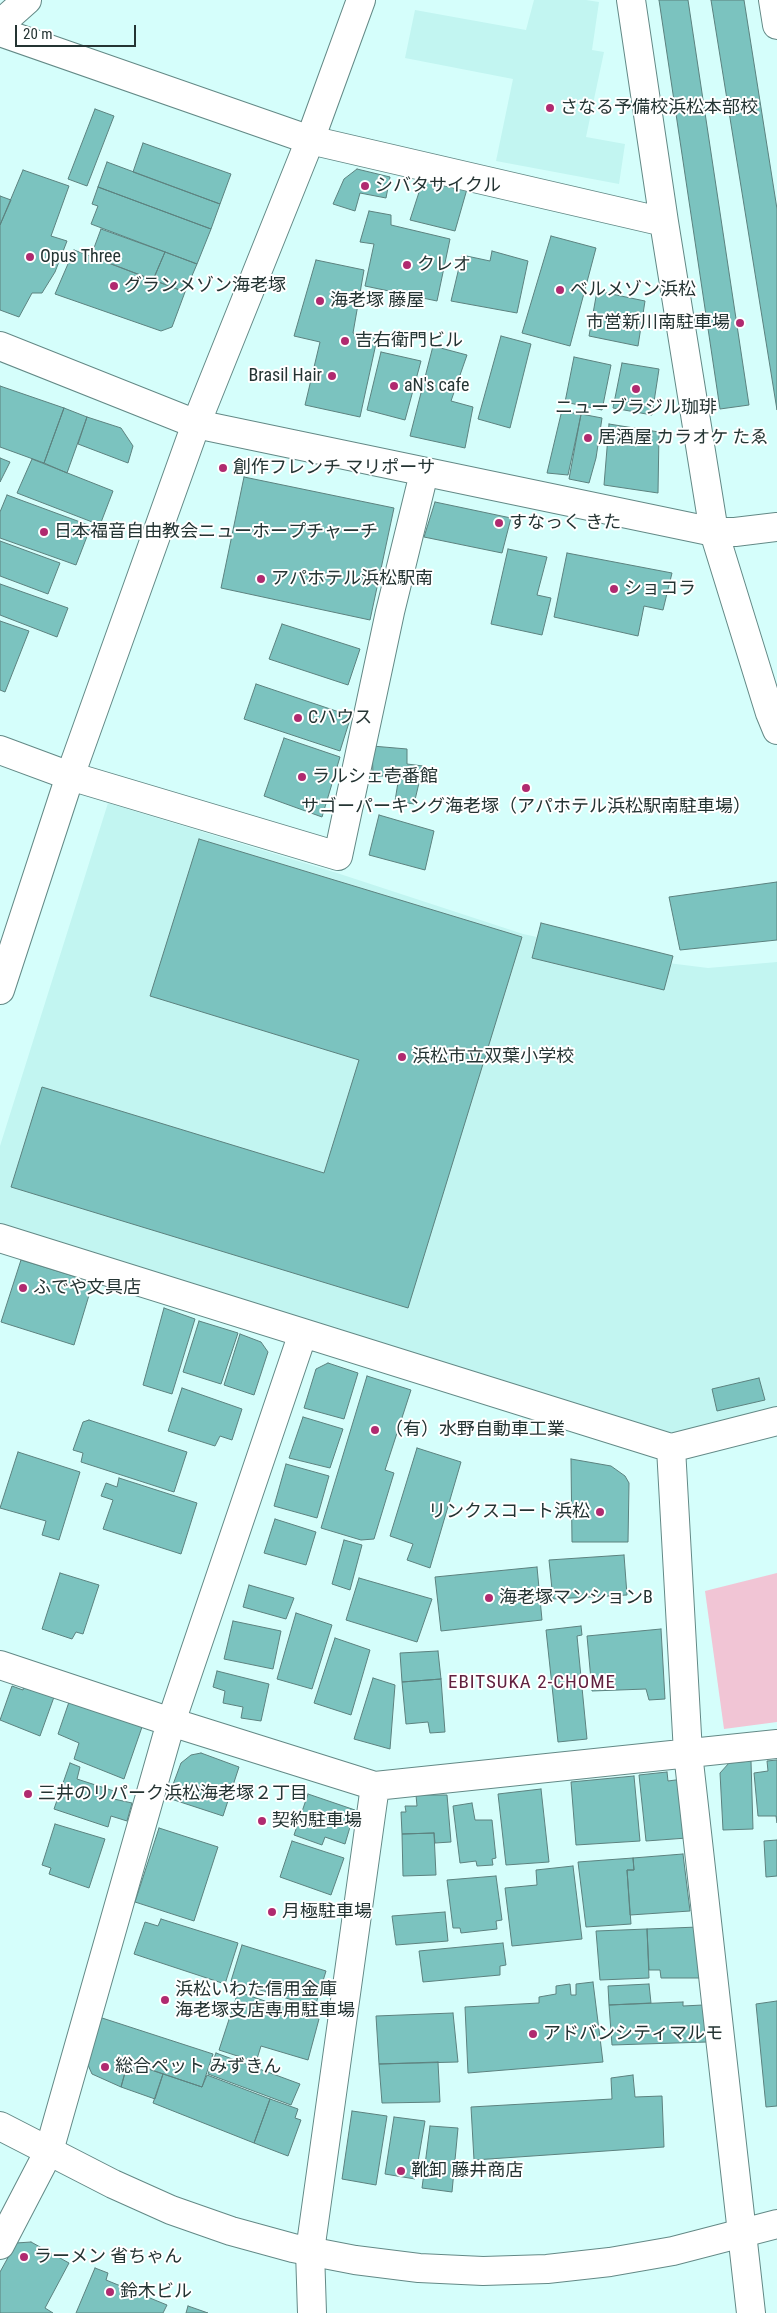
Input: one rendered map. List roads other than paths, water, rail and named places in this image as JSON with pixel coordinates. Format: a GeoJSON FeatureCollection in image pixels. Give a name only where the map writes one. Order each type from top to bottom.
{"type":"FeatureCollection","features":[{"type":"Feature","properties":{"kind":"street"},"geometry":{"type":"LineString","coordinates":[[0,24],[27,0]]}},
{"type":"Feature","properties":{"kind":"street"},"geometry":{"type":"LineString","coordinates":[[0,990],[70,776],[196,424],[310,140],[361,0]]}},
{"type":"Feature","properties":{"kind":"street"},"geometry":{"type":"LineString","coordinates":[[632,0],[664,222],[725,532],[770,713],[777,730]]}},
{"type":"Feature","properties":{"kind":"street"},"geometry":{"type":"LineString","coordinates":[[773,0],[777,24]]}},
{"type":"Feature","properties":{"kind":"street"},"geometry":{"type":"LineString","coordinates":[[0,32],[310,140],[664,222]]}},
{"type":"Feature","properties":{"kind":"street"},"geometry":{"type":"LineString","coordinates":[[0,346],[196,424],[424,473],[725,532],[777,527]]}},
{"type":"Feature","properties":{"kind":"street"},"geometry":{"type":"LineString","coordinates":[[0,750],[70,776],[338,856],[390,612],[424,473]]}},
{"type":"Feature","properties":{"kind":"street"},"geometry":{"type":"LineString","coordinates":[[0,1238],[671,1448],[777,1421]]}},
{"type":"Feature","properties":{"kind":"street"},"geometry":{"type":"LineString","coordinates":[[0,2245],[49,2151],[171,1722],[303,1333]]}},
{"type":"Feature","properties":{"kind":"street"},"geometry":{"type":"LineString","coordinates":[[671,1448],[688,1753],[751,2313]]}},
{"type":"Feature","properties":{"kind":"street"},"geometry":{"type":"LineString","coordinates":[[0,1665],[171,1722],[375,1786],[777,1744]]}},
{"type":"Feature","properties":{"kind":"street"},"geometry":{"type":"LineString","coordinates":[[312,2313],[310,2251],[375,1786]]}},
{"type":"Feature","properties":{"kind":"street"},"geometry":{"type":"LineString","coordinates":[[0,2126],[113,2184],[171,2210],[231,2231],[355,2260],[419,2268],[483,2271],[547,2269],[610,2262],[673,2250],[777,2224]]}},
{"type":"Feature","properties":{"kind":"place","name":"さなる予備校浜松本部校"},"geometry":{"type":"Point","coordinates":[550,108]}},
{"type":"Feature","properties":{"kind":"place","name":"シバタサイクル"},"geometry":{"type":"Point","coordinates":[365,186]}},
{"type":"Feature","properties":{"kind":"place","name":"Opus Three"},"geometry":{"type":"Point","coordinates":[30,257]}},
{"type":"Feature","properties":{"kind":"place","name":"クレオ"},"geometry":{"type":"Point","coordinates":[407,265]}},
{"type":"Feature","properties":{"kind":"place","name":"グランメゾン海老塚"},"geometry":{"type":"Point","coordinates":[114,286]}},
{"type":"Feature","properties":{"kind":"place","name":"ベルメゾン浜松"},"geometry":{"type":"Point","coordinates":[560,290]}},
{"type":"Feature","properties":{"kind":"place","name":"海老塚 藤屋"},"geometry":{"type":"Point","coordinates":[320,301]}},
{"type":"Feature","properties":{"kind":"place","name":"市営新川南駐車場"},"geometry":{"type":"Point","coordinates":[740,323]}},
{"type":"Feature","properties":{"kind":"place","name":"吉右衛門ビル"},"geometry":{"type":"Point","coordinates":[345,341]}},
{"type":"Feature","properties":{"kind":"place","name":"Brasil Hair"},"geometry":{"type":"Point","coordinates":[332,376]}},
{"type":"Feature","properties":{"kind":"place","name":"aN's cafe"},"geometry":{"type":"Point","coordinates":[394,386]}},
{"type":"Feature","properties":{"kind":"place","name":"ニューブラジル珈琲"},"geometry":{"type":"Point","coordinates":[636,389]}},
{"type":"Feature","properties":{"kind":"place","name":"居酒屋 カラオケ たゑ"},"geometry":{"type":"Point","coordinates":[588,438]}},
{"type":"Feature","properties":{"kind":"place","name":"創作フレンチ マリポーサ"},"geometry":{"type":"Point","coordinates":[223,468]}},
{"type":"Feature","properties":{"kind":"place","name":"すなっく きた"},"geometry":{"type":"Point","coordinates":[499,523]}},
{"type":"Feature","properties":{"kind":"place","name":"日本福音自由教会ニューホープチャーチ"},"geometry":{"type":"Point","coordinates":[44,532]}},
{"type":"Feature","properties":{"kind":"place","name":"アパホテル浜松駅南"},"geometry":{"type":"Point","coordinates":[261,579]}},
{"type":"Feature","properties":{"kind":"place","name":"ショコラ"},"geometry":{"type":"Point","coordinates":[614,589]}},
{"type":"Feature","properties":{"kind":"place","name":"Cハウス"},"geometry":{"type":"Point","coordinates":[298,718]}},
{"type":"Feature","properties":{"kind":"place","name":"ラルシェ壱番館"},"geometry":{"type":"Point","coordinates":[302,777]}},
{"type":"Feature","properties":{"kind":"place","name":"サゴーパーキング海老塚（アパホテル浜松駅南駐車場）"},"geometry":{"type":"Point","coordinates":[526,788]}},
{"type":"Feature","properties":{"kind":"place","name":"浜松市立双葉小学校"},"geometry":{"type":"Point","coordinates":[402,1057]}},
{"type":"Feature","properties":{"kind":"place","name":"ふでや文具店"},"geometry":{"type":"Point","coordinates":[23,1288]}},
{"type":"Feature","properties":{"kind":"place","name":"（有）水野自動車工業"},"geometry":{"type":"Point","coordinates":[375,1430]}},
{"type":"Feature","properties":{"kind":"place","name":"リンクスコート浜松"},"geometry":{"type":"Point","coordinates":[600,1512]}},
{"type":"Feature","properties":{"kind":"place","name":"海老塚マンションB"},"geometry":{"type":"Point","coordinates":[489,1598]}},
{"type":"Feature","properties":{"kind":"place","name":"三井のリパーク浜松海老塚２丁目"},"geometry":{"type":"Point","coordinates":[28,1794]}},
{"type":"Feature","properties":{"kind":"place","name":"契約駐車場"},"geometry":{"type":"Point","coordinates":[262,1821]}},
{"type":"Feature","properties":{"kind":"place","name":"月極駐車場"},"geometry":{"type":"Point","coordinates":[272,1912]}},
{"type":"Feature","properties":{"kind":"place","name":"浜松いわた信用金庫 海老塚支店専用駐車場"},"geometry":{"type":"Point","coordinates":[165,2000]}},
{"type":"Feature","properties":{"kind":"place","name":"アドバンシティマルモ"},"geometry":{"type":"Point","coordinates":[533,2034]}},
{"type":"Feature","properties":{"kind":"place","name":"総合ペット みずきん"},"geometry":{"type":"Point","coordinates":[105,2067]}},
{"type":"Feature","properties":{"kind":"place","name":"靴卸 藤井商店"},"geometry":{"type":"Point","coordinates":[401,2171]}},
{"type":"Feature","properties":{"kind":"place","name":"ラーメン 省ちゃん"},"geometry":{"type":"Point","coordinates":[24,2257]}},
{"type":"Feature","properties":{"kind":"place","name":"鈴木ビル"},"geometry":{"type":"Point","coordinates":[110,2292]}},
{"type":"Feature","properties":{"kind":"district","name":"EBITSUKA 2-CHOME"},"geometry":{"type":"Point","coordinates":[532,1683]}}]}
